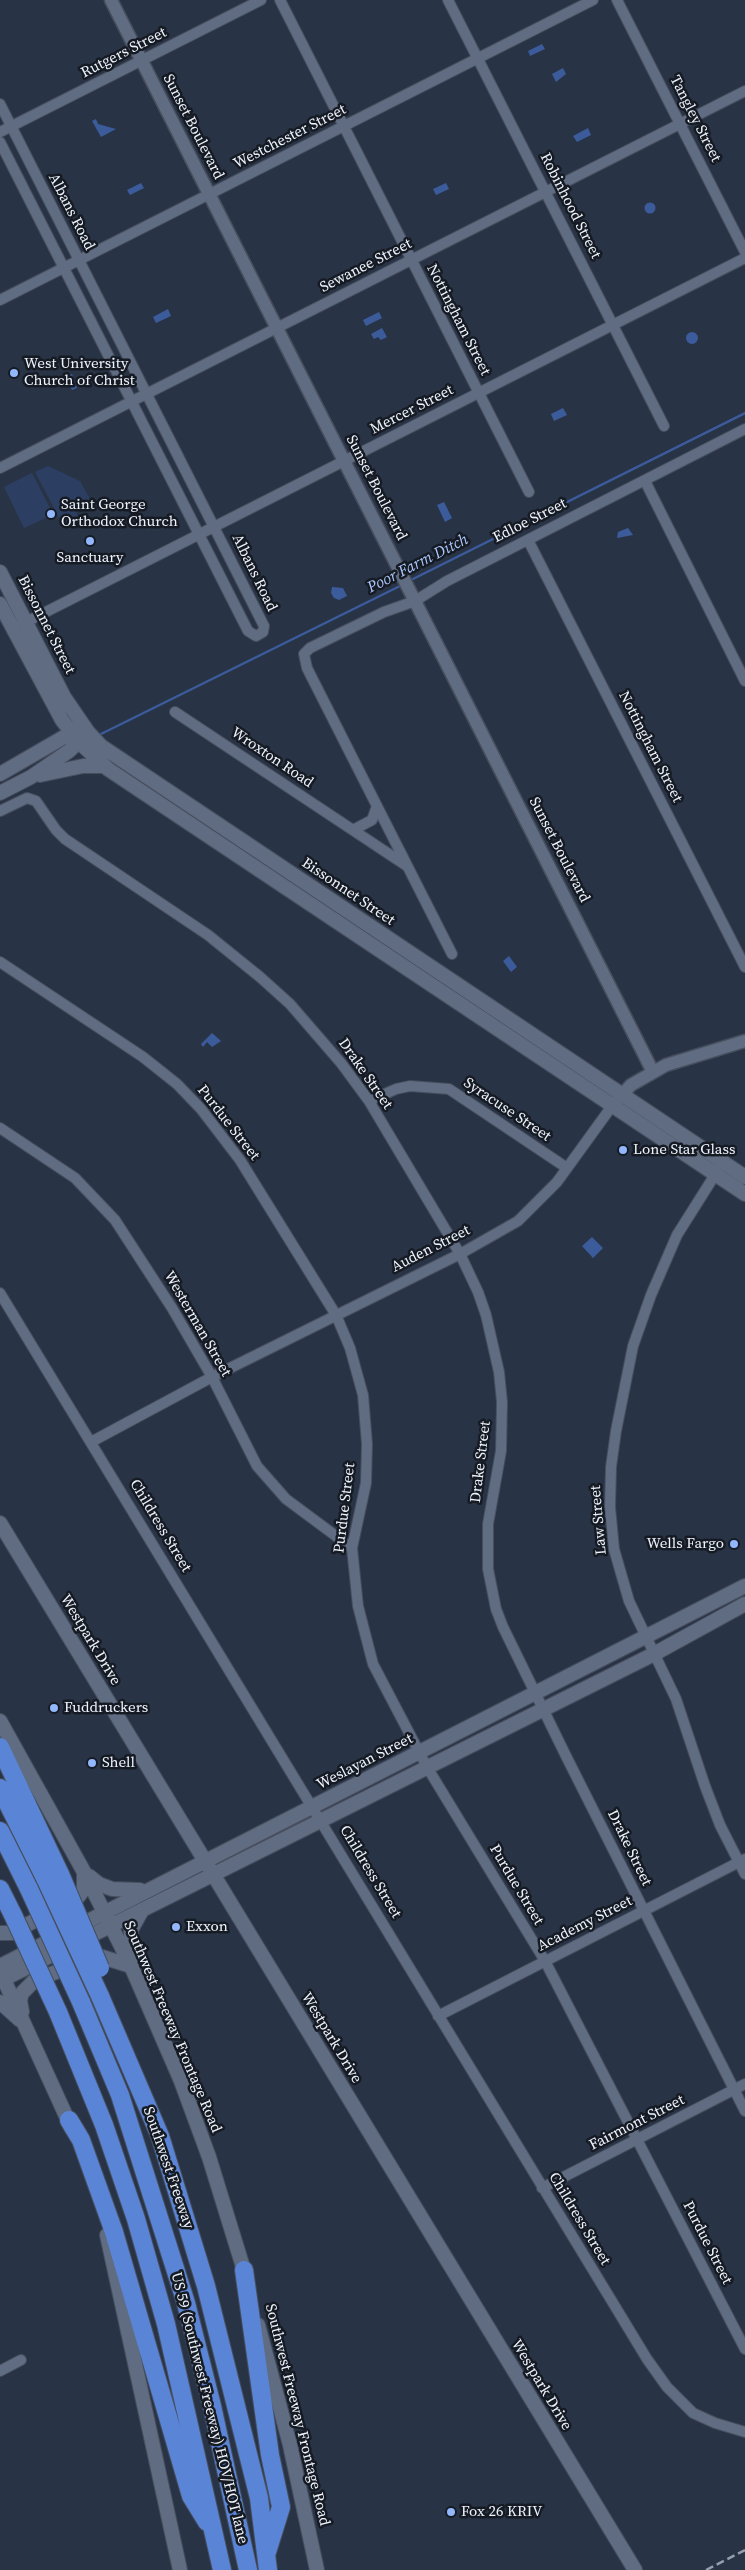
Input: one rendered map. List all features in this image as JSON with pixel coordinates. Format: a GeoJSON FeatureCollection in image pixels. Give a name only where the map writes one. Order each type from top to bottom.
{"type":"FeatureCollection","features":[{"type":"Feature","properties":{"kind":"highway"},"geometry":{"type":"LineString","coordinates":[[0,1747],[53,1877]]}},
{"type":"Feature","properties":{"kind":"highway"},"geometry":{"type":"LineString","coordinates":[[0,1788],[53,1877]]}},
{"type":"Feature","properties":{"kind":"highway","name":"US 59 (Southwest Freeway) HOV/HOT lane"},"geometry":{"type":"LineString","coordinates":[[0,1831],[81,2002],[120,2095],[186,2302],[212,2406],[248,2570]]}},
{"type":"Feature","properties":{"kind":"highway","name":"Southwest Freeway"},"geometry":{"type":"LineString","coordinates":[[53,1877],[105,1994],[160,2136],[206,2286],[234,2396],[258,2498],[266,2563]]}},
{"type":"Feature","properties":{"kind":"highway"},"geometry":{"type":"LineString","coordinates":[[3,1895],[58,2012],[104,2125],[136,2219],[166,2324],[222,2570]]}},
{"type":"Feature","properties":{"kind":"highway"},"geometry":{"type":"LineString","coordinates":[[69,2120],[81,2140],[114,2232],[191,2496],[214,2534]]}},
{"type":"Feature","properties":{"kind":"highway"},"geometry":{"type":"LineString","coordinates":[[244,2270],[270,2456],[281,2507],[266,2563]]}},
{"type":"Feature","properties":{"kind":"main road","name":"Bissonnet Street"},"geometry":{"type":"LineString","coordinates":[[0,572],[64,697],[79,736],[117,758],[255,849],[622,1095],[719,1168],[745,1194]]}},
{"type":"Feature","properties":{"kind":"main road","name":"Bissonnet Street"},"geometry":{"type":"LineString","coordinates":[[0,604],[51,704],[104,766],[612,1106],[719,1168],[745,1177]]}},
{"type":"Feature","properties":{"kind":"main road"},"geometry":{"type":"LineString","coordinates":[[0,774],[79,736]]}},
{"type":"Feature","properties":{"kind":"main road"},"geometry":{"type":"LineString","coordinates":[[32,777],[79,736]]}},
{"type":"Feature","properties":{"kind":"main road"},"geometry":{"type":"LineString","coordinates":[[0,793],[32,777],[83,766],[104,766]]}},
{"type":"Feature","properties":{"kind":"main road"},"geometry":{"type":"LineString","coordinates":[[247,862],[255,849]]}},
{"type":"Feature","properties":{"kind":"main road"},"geometry":{"type":"LineString","coordinates":[[438,990],[446,978]]}},
{"type":"Feature","properties":{"kind":"main road","name":"Westpark Drive"},"geometry":{"type":"LineString","coordinates":[[0,1523],[635,2570]]}},
{"type":"Feature","properties":{"kind":"main road","name":"Weslayan Street"},"geometry":{"type":"LineString","coordinates":[[1,1974],[105,1911],[745,1586]]}},
{"type":"Feature","properties":{"kind":"main road"},"geometry":{"type":"LineString","coordinates":[[180,2570],[106,2232],[69,2120],[1,1974],[112,1926],[654,1654],[745,1604]]}},
{"type":"Feature","properties":{"kind":"main road","name":"Southwest Freeway Frontage Road"},"geometry":{"type":"LineString","coordinates":[[0,1721],[105,1911],[181,2081],[209,2157],[244,2270],[290,2445],[317,2570]]}},
{"type":"Feature","properties":{"kind":"main road"},"geometry":{"type":"LineString","coordinates":[[84,1872],[99,1884],[122,1892],[146,1890]]}},
{"type":"Feature","properties":{"kind":"main road"},"geometry":{"type":"LineString","coordinates":[[0,1933],[12,1933],[78,1897],[84,1889],[84,1872]]}},
{"type":"Feature","properties":{"kind":"main road"},"geometry":{"type":"LineString","coordinates":[[25,2024],[20,2000],[27,1986],[35,1980],[100,1956],[131,1966],[131,1930],[141,1911]]}},
{"type":"Feature","properties":{"kind":"main road"},"geometry":{"type":"LineString","coordinates":[[0,2002],[25,2024]]}},
{"type":"Feature","properties":{"kind":"street","name":"Sunset Boulevard"},"geometry":{"type":"LineString","coordinates":[[111,0],[653,1072]]}},
{"type":"Feature","properties":{"kind":"street","name":"Rutgers Street"},"geometry":{"type":"LineString","coordinates":[[0,132],[261,0]]}},
{"type":"Feature","properties":{"kind":"street","name":"Nottingham Street"},"geometry":{"type":"LineString","coordinates":[[280,0],[529,492]]}},
{"type":"Feature","properties":{"kind":"street","name":"Robinhood Street"},"geometry":{"type":"LineString","coordinates":[[448,0],[664,426]]}},
{"type":"Feature","properties":{"kind":"street","name":"Westchester Street"},"geometry":{"type":"LineString","coordinates":[[0,300],[593,0]]}},
{"type":"Feature","properties":{"kind":"street","name":"Tangley Street"},"geometry":{"type":"LineString","coordinates":[[617,0],[745,252]]}},
{"type":"Feature","properties":{"kind":"street","name":"Sewanee Street"},"geometry":{"type":"LineString","coordinates":[[0,468],[745,91]]}},
{"type":"Feature","properties":{"kind":"street","name":"Albans Road"},"geometry":{"type":"LineString","coordinates":[[0,104],[264,626],[263,632],[256,636],[248,632],[0,142]]}},
{"type":"Feature","properties":{"kind":"street","name":"Mercer Street"},"geometry":{"type":"LineString","coordinates":[[10,623],[26,622],[745,258]]}},
{"type":"Feature","properties":{"kind":"street","name":"Edloe Street"},"geometry":{"type":"LineString","coordinates":[[377,806],[304,663],[304,654],[310,648],[384,612],[412,596],[447,581],[745,429]]}},
{"type":"Feature","properties":{"kind":"street"},"geometry":{"type":"LineString","coordinates":[[645,481],[745,681]]}},
{"type":"Feature","properties":{"kind":"street","name":"Nottingham Street"},"geometry":{"type":"LineString","coordinates":[[528,540],[745,967]]}},
{"type":"Feature","properties":{"kind":"street","name":"Wroxton Road"},"geometry":{"type":"LineString","coordinates":[[175,712],[408,867]]}},
{"type":"Feature","properties":{"kind":"street","name":"Drake Street"},"geometry":{"type":"LineString","coordinates":[[0,811],[27,798],[36,802],[56,830],[65,839],[208,935],[260,977],[317,1034],[369,1102],[460,1254],[478,1292],[486,1315],[494,1343],[500,1387],[500,1451],[488,1524],[488,1569],[492,1595],[503,1627],[543,1709],[745,2111]]}},
{"type":"Feature","properties":{"kind":"street"},"geometry":{"type":"LineString","coordinates":[[353,830],[372,820],[377,806]]}},
{"type":"Feature","properties":{"kind":"street"},"geometry":{"type":"LineString","coordinates":[[377,806],[452,954]]}},
{"type":"Feature","properties":{"kind":"street","name":"Purdue Street"},"geometry":{"type":"LineString","coordinates":[[0,962],[143,1057],[176,1084],[201,1109],[240,1160],[336,1315],[350,1348],[362,1395],[367,1444],[366,1484],[352,1548],[358,1606],[372,1664],[427,1767],[545,1961],[745,2349]]}},
{"type":"Feature","properties":{"kind":"street","name":"Auden Street"},"geometry":{"type":"LineString","coordinates":[[91,1442],[212,1377],[460,1254],[518,1220],[545,1196],[612,1106],[631,1085],[666,1065],[745,1041]]}},
{"type":"Feature","properties":{"kind":"street","name":"Syracuse Street"},"geometry":{"type":"LineString","coordinates":[[369,1102],[396,1089],[410,1086],[449,1089],[567,1168]]}},
{"type":"Feature","properties":{"kind":"street","name":"Westerman Street"},"geometry":{"type":"LineString","coordinates":[[0,1128],[76,1178],[115,1220],[172,1308],[212,1377],[248,1450],[264,1474],[286,1499],[352,1548]]}},
{"type":"Feature","properties":{"kind":"street","name":"Law Street"},"geometry":{"type":"LineString","coordinates":[[719,1168],[677,1235],[651,1295],[633,1346],[616,1431],[610,1483],[614,1549],[629,1601],[676,1699],[720,1826],[742,1861],[745,1874]]}},
{"type":"Feature","properties":{"kind":"street","name":"Childress Street"},"geometry":{"type":"LineString","coordinates":[[0,1293],[625,2325],[667,2387],[694,2412],[715,2423],[745,2432]]}},
{"type":"Feature","properties":{"kind":"street","name":"Academy Street"},"geometry":{"type":"LineString","coordinates":[[438,2016],[742,1861]]}},
{"type":"Feature","properties":{"kind":"street","name":"Fairmont Street"},"geometry":{"type":"LineString","coordinates":[[542,2188],[745,2084]]}},
{"type":"Feature","properties":{"kind":"street"},"geometry":{"type":"LineString","coordinates":[[0,2371],[21,2360]]}},
{"type":"Feature","properties":{"kind":"shaded area"},"geometry":{"type":"Polygon","coordinates":[[[542,44],[545,49],[530,56],[528,51],[542,44]]]}},
{"type":"Feature","properties":{"kind":"shaded area"},"geometry":{"type":"Polygon","coordinates":[[[563,68],[566,74],[556,82],[552,74],[563,68]]]}},
{"type":"Feature","properties":{"kind":"shaded area"},"geometry":{"type":"Polygon","coordinates":[[[96,119],[98,124],[116,129],[101,137],[92,121],[96,119]]]}},
{"type":"Feature","properties":{"kind":"shaded area"},"geometry":{"type":"Polygon","coordinates":[[[588,128],[591,135],[577,142],[573,136],[588,128]]]}},
{"type":"Feature","properties":{"kind":"shaded area"},"geometry":{"type":"Polygon","coordinates":[[[141,183],[144,188],[130,195],[127,190],[141,183]]]}},
{"type":"Feature","properties":{"kind":"shaded area"},"geometry":{"type":"Polygon","coordinates":[[[446,183],[449,189],[436,195],[433,189],[446,183]]]}},
{"type":"Feature","properties":{"kind":"shaded area"},"geometry":{"type":"Polygon","coordinates":[[[650,202],[656,208],[650,214],[644,208],[650,202]]]}},
{"type":"Feature","properties":{"kind":"shaded area"},"geometry":{"type":"Polygon","coordinates":[[[168,309],[171,316],[156,323],[153,317],[168,309]]]}},
{"type":"Feature","properties":{"kind":"shaded area"},"geometry":{"type":"Polygon","coordinates":[[[379,312],[382,318],[366,326],[363,320],[379,312]]]}},
{"type":"Feature","properties":{"kind":"shaded area"},"geometry":{"type":"Polygon","coordinates":[[[382,328],[387,337],[381,340],[378,337],[374,339],[371,334],[382,328]]]}},
{"type":"Feature","properties":{"kind":"shaded area"},"geometry":{"type":"Polygon","coordinates":[[[692,332],[698,338],[692,344],[686,338],[692,332]]]}},
{"type":"Feature","properties":{"kind":"shaded area"},"geometry":{"type":"Polygon","coordinates":[[[72,374],[77,388],[72,390],[65,377],[72,374]]]}},
{"type":"Feature","properties":{"kind":"shaded area"},"geometry":{"type":"Polygon","coordinates":[[[563,408],[567,415],[554,421],[551,414],[563,408]]]}},
{"type":"Feature","properties":{"kind":"shaded area"},"geometry":{"type":"Polygon","coordinates":[[[48,466],[80,481],[91,501],[75,509],[78,516],[63,525],[35,472],[48,466]]]}},
{"type":"Feature","properties":{"kind":"shaded area"},"geometry":{"type":"Polygon","coordinates":[[[32,473],[52,512],[50,516],[24,528],[4,487],[32,473]]]}},
{"type":"Feature","properties":{"kind":"shaded area"},"geometry":{"type":"Polygon","coordinates":[[[444,502],[452,518],[445,522],[437,505],[444,502]]]}},
{"type":"Feature","properties":{"kind":"shaded area"},"geometry":{"type":"Polygon","coordinates":[[[628,528],[633,535],[617,538],[618,532],[628,528]]]}},
{"type":"Feature","properties":{"kind":"shaded area"},"geometry":{"type":"Polygon","coordinates":[[[332,587],[343,588],[347,596],[339,600],[334,598],[331,593],[332,587]]]}},
{"type":"Feature","properties":{"kind":"shaded area"},"geometry":{"type":"Polygon","coordinates":[[[509,956],[517,967],[511,972],[503,961],[509,956]]]}},
{"type":"Feature","properties":{"kind":"shaded area"},"geometry":{"type":"Polygon","coordinates":[[[212,1033],[221,1041],[212,1047],[207,1042],[203,1047],[201,1044],[212,1033]]]}},
{"type":"Feature","properties":{"kind":"shaded area"},"geometry":{"type":"Polygon","coordinates":[[[592,1237],[603,1248],[593,1258],[582,1246],[592,1237]]]}},
{"type":"Feature","properties":{"kind":"waterway","name":"Poor Farm Ditch"},"geometry":{"type":"LineString","coordinates":[[409,581],[745,413]]}},
{"type":"Feature","properties":{"kind":"waterway","name":"Poor Farm Ditch"},"geometry":{"type":"LineString","coordinates":[[101,734],[402,585]]}},
{"type":"Feature","properties":{"kind":"railway"},"geometry":{"type":"LineString","coordinates":[[706,2570],[745,2550]]}},
{"type":"Feature","properties":{"kind":"place","name":"West University Church of Christ"},"geometry":{"type":"Point","coordinates":[14,373]}},
{"type":"Feature","properties":{"kind":"place","name":"Saint George Orthodox Church"},"geometry":{"type":"Point","coordinates":[51,514]}},
{"type":"Feature","properties":{"kind":"place","name":"Sanctuary"},"geometry":{"type":"Point","coordinates":[90,541]}},
{"type":"Feature","properties":{"kind":"place","name":"Lone Star Glass"},"geometry":{"type":"Point","coordinates":[623,1150]}},
{"type":"Feature","properties":{"kind":"place","name":"Wells Fargo"},"geometry":{"type":"Point","coordinates":[734,1544]}},
{"type":"Feature","properties":{"kind":"place","name":"Fuddruckers"},"geometry":{"type":"Point","coordinates":[54,1708]}},
{"type":"Feature","properties":{"kind":"place","name":"Shell"},"geometry":{"type":"Point","coordinates":[92,1763]}},
{"type":"Feature","properties":{"kind":"place","name":"Exxon"},"geometry":{"type":"Point","coordinates":[176,1927]}},
{"type":"Feature","properties":{"kind":"place","name":"Fox 26 KRIV"},"geometry":{"type":"Point","coordinates":[451,2512]}}]}
